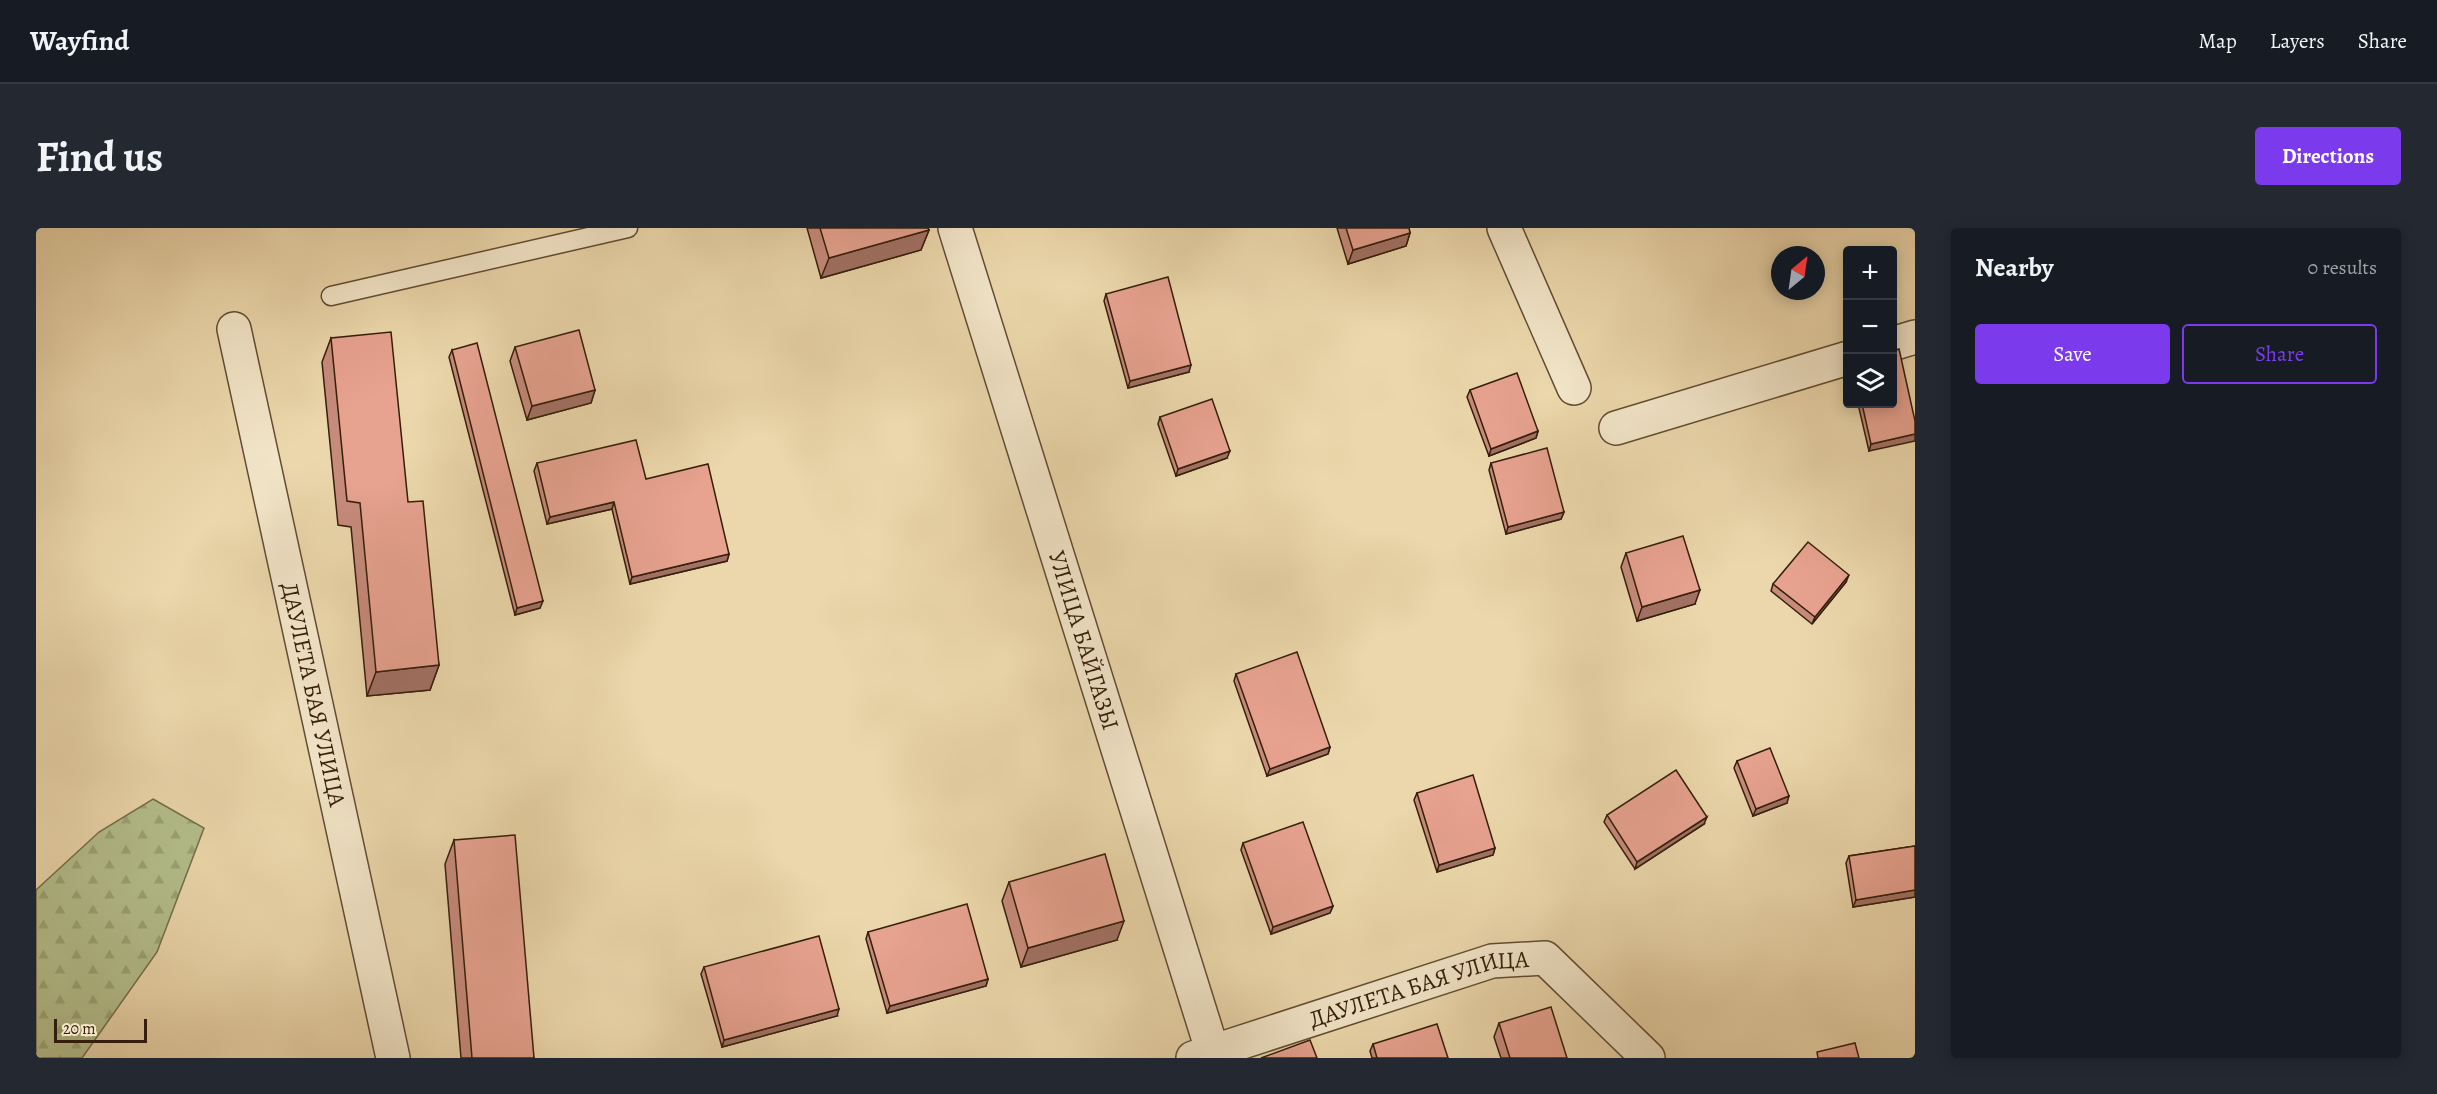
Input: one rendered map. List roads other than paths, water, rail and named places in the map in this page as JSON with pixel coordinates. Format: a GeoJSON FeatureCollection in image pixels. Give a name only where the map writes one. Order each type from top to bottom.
{"type":"FeatureCollection","features":[{"type":"Feature","properties":{"kind":"street","name":"УЛИЦА БАЙГАЗЫ"},"geometry":{"type":"LineString","coordinates":[[955,228],[1203,1055]]}},
{"type":"Feature","properties":{"kind":"street"},"geometry":{"type":"LineString","coordinates":[[1504,228],[1574,388]]}},
{"type":"Feature","properties":{"kind":"street","name":"ДАУЛЕТА БАЯ УЛИЦА"},"geometry":{"type":"LineString","coordinates":[[234,329],[393,1058]]}},
{"type":"Feature","properties":{"kind":"street"},"geometry":{"type":"LineString","coordinates":[[1897,343],[1915,337]]}},
{"type":"Feature","properties":{"kind":"street"},"geometry":{"type":"LineString","coordinates":[[1616,428],[1843,360]]}},
{"type":"Feature","properties":{"kind":"street","name":"ДАУЛЕТА БАЯ УЛИЦА"},"geometry":{"type":"LineString","coordinates":[[1203,1055],[1492,961],[1545,958],[1647,1058]]}},
{"type":"Feature","properties":{"kind":"lane"},"geometry":{"type":"LineString","coordinates":[[331,296],[628,228]]}}]}
